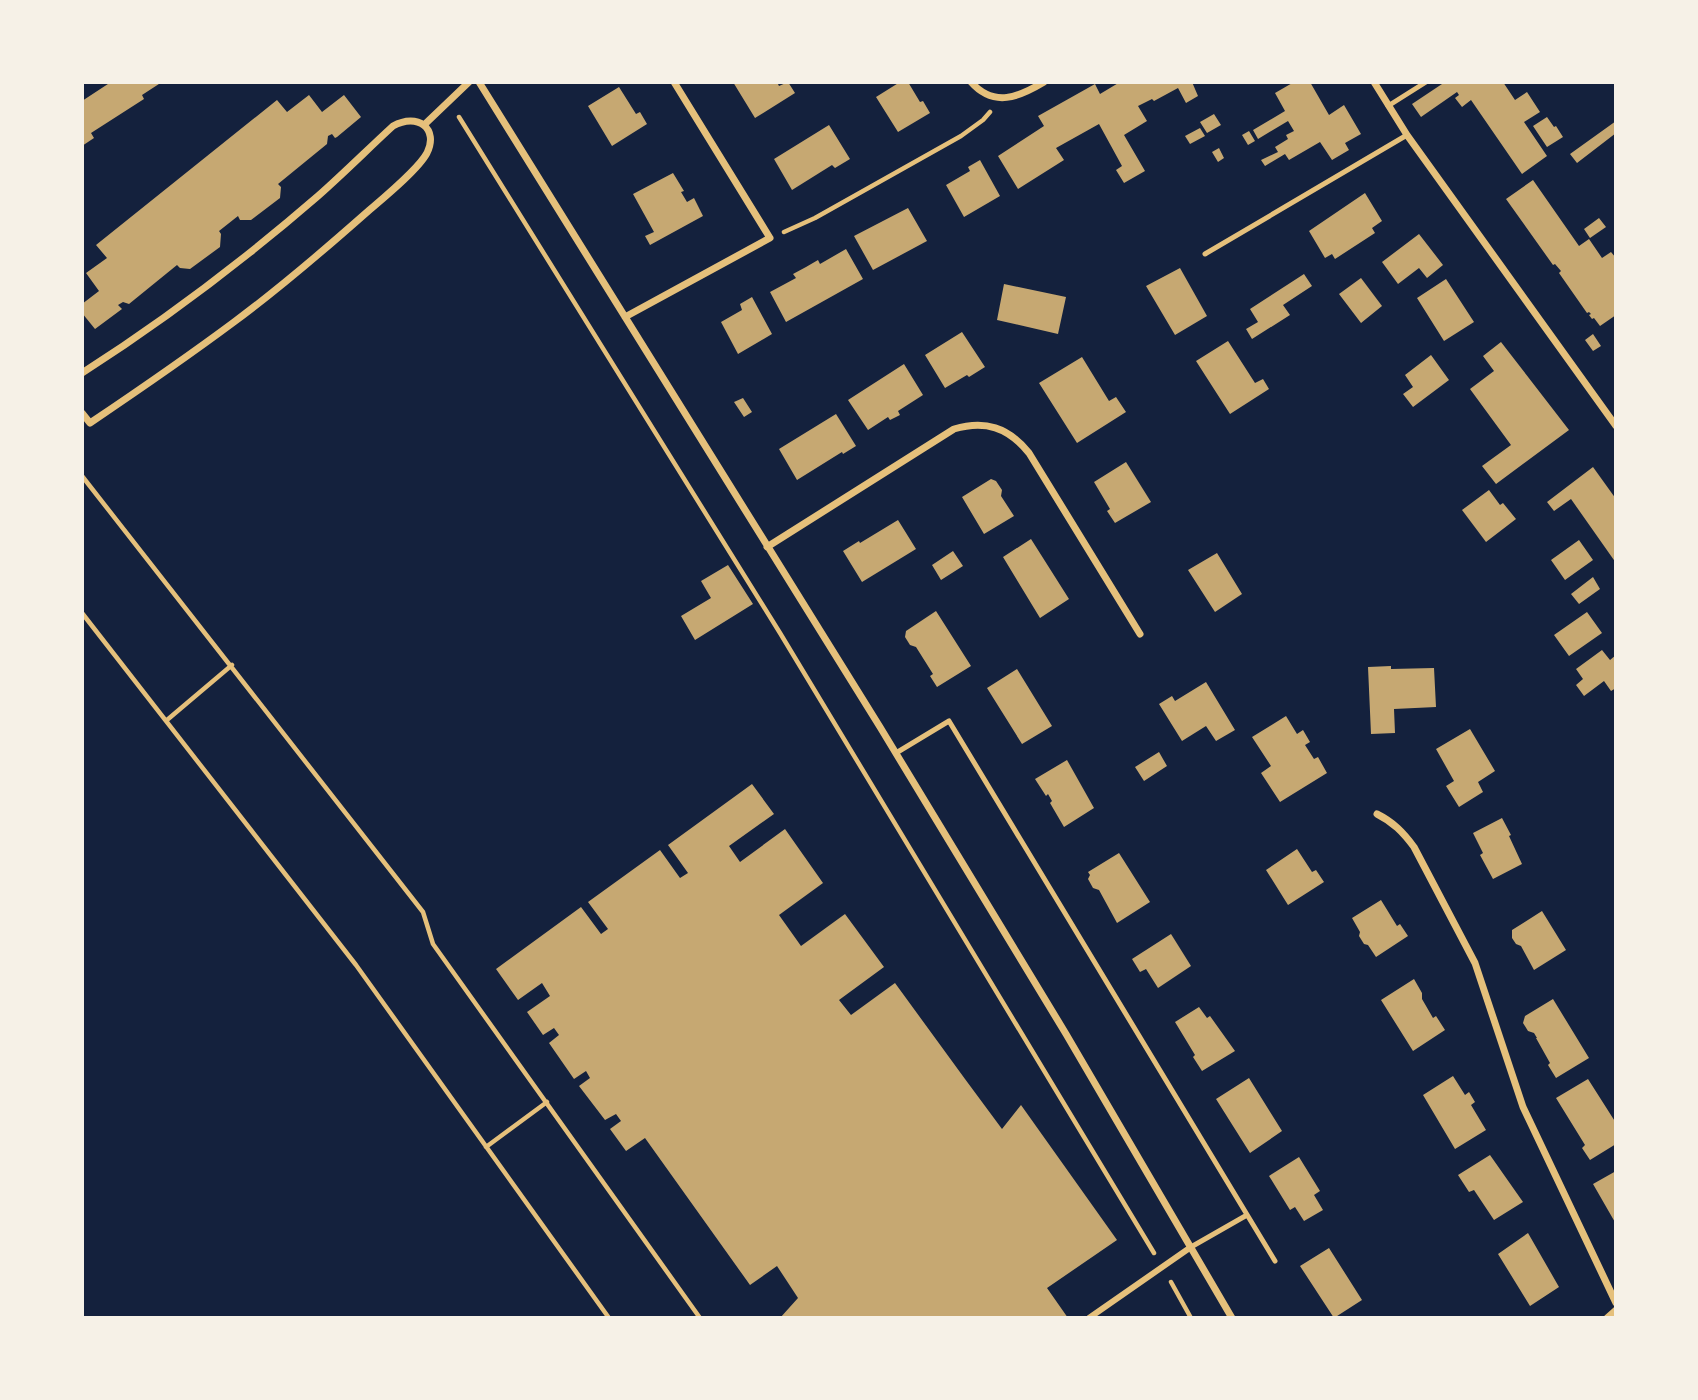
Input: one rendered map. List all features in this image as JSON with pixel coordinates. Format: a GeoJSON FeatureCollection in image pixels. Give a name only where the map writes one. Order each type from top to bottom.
{"type":"FeatureCollection","features":[{"type":"Feature","properties":{"kind":"street"},"geometry":{"type":"LineString","coordinates":[[424,125],[469,82]]}},
{"type":"Feature","properties":{"kind":"street"},"geometry":{"type":"LineString","coordinates":[[479,82],[896,754],[1066,1034],[1232,1318]]}},
{"type":"Feature","properties":{"kind":"street"},"geometry":{"type":"LineString","coordinates":[[625,317],[770,238],[674,82]]}},
{"type":"Feature","properties":{"kind":"street"},"geometry":{"type":"LineString","coordinates":[[971,82],[978,90],[1003,98],[1044,82]]}},
{"type":"Feature","properties":{"kind":"street"},"geometry":{"type":"LineString","coordinates":[[1374,82],[1408,135],[1616,426]]}},
{"type":"Feature","properties":{"kind":"street"},"geometry":{"type":"LineString","coordinates":[[82,373],[242,259],[321,193],[393,126],[409,120],[417,120],[424,125],[430,142],[425,157],[332,243],[227,328],[90,423],[82,413]]}},
{"type":"Feature","properties":{"kind":"street"},"geometry":{"type":"LineString","coordinates":[[767,547],[954,429],[980,424],[994,427],[1019,440],[1029,453],[1140,634]]}},
{"type":"Feature","properties":{"kind":"street"},"geometry":{"type":"LineString","coordinates":[[1377,814],[1390,820],[1414,847],[1460,932],[1475,963],[1523,1107],[1616,1303]]}},
{"type":"Feature","properties":{"kind":"street"},"geometry":{"type":"LineString","coordinates":[[1089,1318],[1191,1247]]}},
{"type":"Feature","properties":{"kind":"street"},"geometry":{"type":"LineString","coordinates":[[1607,1318],[1616,1310]]}},
{"type":"Feature","properties":{"kind":"lane"},"geometry":{"type":"LineString","coordinates":[[1388,106],[1426,82]]}},
{"type":"Feature","properties":{"kind":"lane"},"geometry":{"type":"LineString","coordinates":[[1205,254],[1408,135]]}},
{"type":"Feature","properties":{"kind":"lane"},"geometry":{"type":"LineString","coordinates":[[896,754],[949,721],[1275,1261]]}},
{"type":"Feature","properties":{"kind":"lane"},"geometry":{"type":"LineString","coordinates":[[1191,1247],[1247,1215]]}},
{"type":"Feature","properties":{"kind":"path"},"geometry":{"type":"LineString","coordinates":[[770,238],[815,218],[961,136],[983,120],[1003,98]]}},
{"type":"Feature","properties":{"kind":"path"},"geometry":{"type":"LineString","coordinates":[[449,102],[780,634],[1191,1318]]}},
{"type":"Feature","properties":{"kind":"path"},"geometry":{"type":"LineString","coordinates":[[82,476],[424,912],[433,944],[700,1318]]}},
{"type":"Feature","properties":{"kind":"path"},"geometry":{"type":"LineString","coordinates":[[82,613],[356,965],[609,1318]]}},
{"type":"Feature","properties":{"kind":"path"},"geometry":{"type":"LineString","coordinates":[[167,720],[232,665]]}},
{"type":"Feature","properties":{"kind":"path"},"geometry":{"type":"LineString","coordinates":[[486,1147],[547,1102]]}},
{"type":"Feature","properties":{"kind":"building"},"geometry":{"type":"Polygon","coordinates":[[[111,82],[162,82],[142,95],[144,99],[91,133],[94,138],[82,146],[82,101],[111,82]]]}},
{"type":"Feature","properties":{"kind":"building"},"geometry":{"type":"Polygon","coordinates":[[[733,82],[777,82],[779,86],[788,82],[795,93],[755,118],[733,82]]]}},
{"type":"Feature","properties":{"kind":"building"},"geometry":{"type":"Polygon","coordinates":[[[900,82],[908,82],[930,113],[898,132],[876,97],[900,82]]]}},
{"type":"Feature","properties":{"kind":"building"},"geometry":{"type":"Polygon","coordinates":[[[1120,82],[1192,82],[1198,96],[1186,103],[1178,88],[1138,106],[1147,121],[1124,135],[1145,171],[1124,183],[1116,170],[1122,166],[1099,124],[1056,148],[1064,160],[1018,189],[998,156],[1044,126],[1038,116],[1095,84],[1100,94],[1120,82]]]}},
{"type":"Feature","properties":{"kind":"building"},"geometry":{"type":"Polygon","coordinates":[[[1294,82],[1310,82],[1329,115],[1344,105],[1361,134],[1345,143],[1349,150],[1332,160],[1320,142],[1289,160],[1285,154],[1265,166],[1261,160],[1278,152],[1275,147],[1288,139],[1286,135],[1294,131],[1288,121],[1258,139],[1253,130],[1285,111],[1275,93],[1294,82]]]}},
{"type":"Feature","properties":{"kind":"building"},"geometry":{"type":"Polygon","coordinates":[[[1445,82],[1503,82],[1515,100],[1527,92],[1540,112],[1524,122],[1547,156],[1522,174],[1471,100],[1462,107],[1455,98],[1459,95],[1457,92],[1421,117],[1412,104],[1445,82]]]}},
{"type":"Feature","properties":{"kind":"building"},"geometry":{"type":"Polygon","coordinates":[[[619,87],[636,114],[640,112],[647,124],[612,146],[588,106],[619,87]]]}},
{"type":"Feature","properties":{"kind":"building"},"geometry":{"type":"Polygon","coordinates":[[[309,95],[322,112],[344,95],[361,117],[337,137],[332,134],[328,136],[327,144],[278,184],[281,187],[280,198],[251,220],[240,220],[238,216],[219,231],[220,247],[190,269],[177,265],[129,304],[123,302],[118,305],[122,309],[95,329],[82,313],[82,304],[99,291],[86,273],[107,258],[96,245],[277,100],[287,112],[309,95]]]}},
{"type":"Feature","properties":{"kind":"building"},"geometry":{"type":"Polygon","coordinates":[[[1214,114],[1221,125],[1207,133],[1200,122],[1214,114]]]}},
{"type":"Feature","properties":{"kind":"building"},"geometry":{"type":"Polygon","coordinates":[[[1547,117],[1563,137],[1547,147],[1533,126],[1547,117]]]}},
{"type":"Feature","properties":{"kind":"building"},"geometry":{"type":"Polygon","coordinates":[[[1616,121],[1616,133],[1577,163],[1570,154],[1616,121]]]}},
{"type":"Feature","properties":{"kind":"building"},"geometry":{"type":"Polygon","coordinates":[[[829,125],[850,159],[835,168],[832,165],[792,190],[774,159],[829,125]]]}},
{"type":"Feature","properties":{"kind":"building"},"geometry":{"type":"Polygon","coordinates":[[[1200,128],[1205,136],[1190,144],[1185,136],[1200,128]]]}},
{"type":"Feature","properties":{"kind":"building"},"geometry":{"type":"Polygon","coordinates":[[[1249,131],[1255,141],[1248,145],[1242,135],[1249,131]]]}},
{"type":"Feature","properties":{"kind":"building"},"geometry":{"type":"Polygon","coordinates":[[[1219,148],[1224,158],[1218,162],[1212,152],[1219,148]]]}},
{"type":"Feature","properties":{"kind":"building"},"geometry":{"type":"Polygon","coordinates":[[[980,160],[1000,196],[964,217],[946,185],[970,171],[968,167],[980,160]]]}},
{"type":"Feature","properties":{"kind":"building"},"geometry":{"type":"Polygon","coordinates":[[[673,173],[687,202],[694,198],[703,216],[650,245],[645,236],[654,232],[633,194],[673,173]]]}},
{"type":"Feature","properties":{"kind":"building"},"geometry":{"type":"Polygon","coordinates":[[[1533,180],[1579,246],[1589,239],[1602,258],[1611,252],[1616,258],[1616,315],[1600,326],[1589,312],[1587,313],[1559,273],[1561,271],[1553,265],[1506,199],[1533,180]]]}},
{"type":"Feature","properties":{"kind":"building"},"geometry":{"type":"Polygon","coordinates":[[[1365,193],[1382,221],[1372,228],[1375,233],[1335,259],[1332,254],[1325,258],[1309,231],[1365,193]]]}},
{"type":"Feature","properties":{"kind":"building"},"geometry":{"type":"Polygon","coordinates":[[[908,208],[927,241],[873,270],[854,236],[908,208]]]}},
{"type":"Feature","properties":{"kind":"building"},"geometry":{"type":"Polygon","coordinates":[[[1599,218],[1606,227],[1590,238],[1584,229],[1599,218]]]}},
{"type":"Feature","properties":{"kind":"building"},"geometry":{"type":"Polygon","coordinates":[[[1419,234],[1443,265],[1427,278],[1419,268],[1398,284],[1382,262],[1419,234]]]}},
{"type":"Feature","properties":{"kind":"building"},"geometry":{"type":"Polygon","coordinates":[[[846,249],[863,279],[786,322],[770,292],[796,278],[793,274],[818,260],[820,264],[846,249]]]}},
{"type":"Feature","properties":{"kind":"building"},"geometry":{"type":"Polygon","coordinates":[[[1180,268],[1207,316],[1175,335],[1146,286],[1180,268]]]}},
{"type":"Feature","properties":{"kind":"building"},"geometry":{"type":"Polygon","coordinates":[[[1304,274],[1312,286],[1283,305],[1290,315],[1252,339],[1246,329],[1258,322],[1250,309],[1304,274]]]}},
{"type":"Feature","properties":{"kind":"building"},"geometry":{"type":"Polygon","coordinates":[[[1361,278],[1382,306],[1361,323],[1339,294],[1361,278]]]}},
{"type":"Feature","properties":{"kind":"building"},"geometry":{"type":"Polygon","coordinates":[[[1446,279],[1474,322],[1444,341],[1417,298],[1446,279]]]}},
{"type":"Feature","properties":{"kind":"building"},"geometry":{"type":"Polygon","coordinates":[[[1004,284],[1066,297],[1058,334],[997,320],[1004,284]]]}},
{"type":"Feature","properties":{"kind":"building"},"geometry":{"type":"Polygon","coordinates":[[[752,297],[772,334],[738,354],[721,322],[742,310],[740,304],[752,297]]]}},
{"type":"Feature","properties":{"kind":"building"},"geometry":{"type":"Polygon","coordinates":[[[962,332],[985,367],[945,388],[925,355],[962,332]]]}},
{"type":"Feature","properties":{"kind":"building"},"geometry":{"type":"Polygon","coordinates":[[[1593,334],[1601,346],[1593,351],[1585,340],[1593,334]]]}},
{"type":"Feature","properties":{"kind":"building"},"geometry":{"type":"Polygon","coordinates":[[[1228,341],[1255,383],[1263,379],[1269,389],[1230,414],[1196,361],[1228,341]]]}},
{"type":"Feature","properties":{"kind":"building"},"geometry":{"type":"Polygon","coordinates":[[[1501,342],[1569,430],[1496,484],[1482,466],[1511,445],[1470,389],[1494,371],[1483,356],[1501,342]]]}},
{"type":"Feature","properties":{"kind":"building"},"geometry":{"type":"Polygon","coordinates":[[[1431,355],[1449,380],[1413,407],[1403,394],[1413,387],[1405,375],[1431,355]]]}},
{"type":"Feature","properties":{"kind":"building"},"geometry":{"type":"Polygon","coordinates":[[[1082,357],[1109,401],[1116,397],[1126,412],[1077,443],[1039,383],[1082,357]]]}},
{"type":"Feature","properties":{"kind":"building"},"geometry":{"type":"Polygon","coordinates":[[[904,364],[923,395],[898,411],[900,415],[890,420],[888,417],[868,430],[848,400],[904,364]]]}},
{"type":"Feature","properties":{"kind":"building"},"geometry":{"type":"Polygon","coordinates":[[[743,398],[752,412],[744,417],[734,402],[743,398]]]}},
{"type":"Feature","properties":{"kind":"building"},"geometry":{"type":"Polygon","coordinates":[[[836,414],[856,446],[797,480],[779,449],[836,414]]]}},
{"type":"Feature","properties":{"kind":"building"},"geometry":{"type":"Polygon","coordinates":[[[1126,462],[1151,502],[1115,523],[1094,482],[1126,462]]]}},
{"type":"Feature","properties":{"kind":"building"},"geometry":{"type":"Polygon","coordinates":[[[1593,467],[1616,499],[1616,563],[1571,499],[1554,511],[1547,502],[1593,467]]]}},
{"type":"Feature","properties":{"kind":"building"},"geometry":{"type":"Polygon","coordinates":[[[991,479],[996,481],[1002,490],[1001,496],[1014,516],[984,534],[962,497],[991,479]]]}},
{"type":"Feature","properties":{"kind":"building"},"geometry":{"type":"Polygon","coordinates":[[[1489,490],[1500,505],[1503,503],[1516,519],[1486,542],[1462,510],[1489,490]]]}},
{"type":"Feature","properties":{"kind":"building"},"geometry":{"type":"Polygon","coordinates":[[[898,520],[916,549],[862,582],[843,551],[898,520]]]}},
{"type":"Feature","properties":{"kind":"building"},"geometry":{"type":"Polygon","coordinates":[[[1031,539],[1069,599],[1040,618],[1003,557],[1031,539]]]}},
{"type":"Feature","properties":{"kind":"building"},"geometry":{"type":"Polygon","coordinates":[[[1579,540],[1593,560],[1565,580],[1551,560],[1579,540]]]}},
{"type":"Feature","properties":{"kind":"building"},"geometry":{"type":"Polygon","coordinates":[[[953,551],[963,566],[941,580],[932,565],[953,551]]]}},
{"type":"Feature","properties":{"kind":"building"},"geometry":{"type":"Polygon","coordinates":[[[1217,553],[1242,594],[1215,612],[1188,570],[1217,553]]]}},
{"type":"Feature","properties":{"kind":"building"},"geometry":{"type":"Polygon","coordinates":[[[728,565],[753,604],[695,640],[681,616],[711,598],[701,581],[728,565]]]}},
{"type":"Feature","properties":{"kind":"building"},"geometry":{"type":"Polygon","coordinates":[[[1593,577],[1600,589],[1579,604],[1571,594],[1593,577]]]}},
{"type":"Feature","properties":{"kind":"building"},"geometry":{"type":"Polygon","coordinates":[[[936,611],[971,666],[937,687],[930,676],[933,674],[916,647],[910,645],[905,637],[906,631],[936,611]]]}},
{"type":"Feature","properties":{"kind":"building"},"geometry":{"type":"Polygon","coordinates":[[[1587,612],[1602,633],[1569,656],[1554,635],[1587,612]]]}},
{"type":"Feature","properties":{"kind":"building"},"geometry":{"type":"Polygon","coordinates":[[[1602,650],[1610,660],[1616,655],[1616,688],[1611,691],[1604,681],[1584,696],[1576,685],[1583,679],[1576,669],[1602,650]]]}},
{"type":"Feature","properties":{"kind":"building"},"geometry":{"type":"Polygon","coordinates":[[[1391,666],[1391,669],[1434,668],[1436,707],[1394,709],[1395,733],[1371,734],[1368,667],[1391,666]]]}},
{"type":"Feature","properties":{"kind":"building"},"geometry":{"type":"Polygon","coordinates":[[[1017,669],[1052,726],[1022,744],[987,688],[1017,669]]]}},
{"type":"Feature","properties":{"kind":"building"},"geometry":{"type":"Polygon","coordinates":[[[1206,682],[1235,730],[1216,741],[1206,726],[1182,741],[1159,704],[1172,696],[1175,701],[1206,682]]]}},
{"type":"Feature","properties":{"kind":"building"},"geometry":{"type":"Polygon","coordinates":[[[1286,716],[1297,734],[1303,730],[1310,742],[1305,745],[1314,759],[1318,757],[1327,773],[1280,802],[1261,773],[1271,766],[1252,737],[1286,716]]]}},
{"type":"Feature","properties":{"kind":"building"},"geometry":{"type":"Polygon","coordinates":[[[1470,729],[1495,771],[1478,782],[1483,792],[1459,807],[1446,786],[1454,781],[1436,749],[1470,729]]]}},
{"type":"Feature","properties":{"kind":"building"},"geometry":{"type":"Polygon","coordinates":[[[1159,752],[1167,766],[1144,781],[1135,767],[1159,752]]]}},
{"type":"Feature","properties":{"kind":"building"},"geometry":{"type":"Polygon","coordinates":[[[1067,760],[1094,808],[1064,827],[1050,803],[1052,801],[1048,794],[1046,796],[1035,779],[1067,760]]]}},
{"type":"Feature","properties":{"kind":"building"},"geometry":{"type":"Polygon","coordinates":[[[752,784],[774,814],[729,846],[740,862],[785,829],[823,883],[779,915],[801,946],[845,914],[884,967],[839,1000],[851,1015],[895,983],[1002,1129],[1021,1105],[1117,1240],[1047,1288],[1068,1318],[780,1318],[798,1298],[777,1266],[750,1285],[645,1138],[626,1151],[610,1129],[621,1121],[616,1114],[605,1120],[579,1086],[590,1078],[586,1071],[574,1079],[549,1043],[559,1035],[554,1028],[543,1035],[527,1012],[550,996],[542,983],[518,1000],[496,969],[581,907],[601,934],[608,929],[588,902],[660,850],[680,878],[688,873],[668,845],[752,784]]]}},
{"type":"Feature","properties":{"kind":"building"},"geometry":{"type":"Polygon","coordinates":[[[1502,818],[1522,864],[1493,879],[1480,855],[1483,853],[1473,833],[1502,818]]]}},
{"type":"Feature","properties":{"kind":"building"},"geometry":{"type":"Polygon","coordinates":[[[1297,849],[1312,872],[1316,870],[1324,882],[1288,905],[1266,870],[1297,849]]]}},
{"type":"Feature","properties":{"kind":"building"},"geometry":{"type":"Polygon","coordinates":[[[1119,853],[1150,902],[1117,923],[1099,890],[1093,888],[1088,872],[1119,853]]]}},
{"type":"Feature","properties":{"kind":"building"},"geometry":{"type":"Polygon","coordinates":[[[1381,900],[1397,926],[1400,924],[1408,936],[1376,957],[1359,936],[1360,932],[1352,918],[1381,900]]]}},
{"type":"Feature","properties":{"kind":"building"},"geometry":{"type":"Polygon","coordinates":[[[1542,911],[1566,950],[1534,970],[1521,946],[1512,938],[1512,930],[1542,911]]]}},
{"type":"Feature","properties":{"kind":"building"},"geometry":{"type":"Polygon","coordinates":[[[1171,934],[1191,966],[1158,988],[1146,969],[1140,972],[1132,959],[1171,934]]]}},
{"type":"Feature","properties":{"kind":"building"},"geometry":{"type":"Polygon","coordinates":[[[1414,979],[1433,1018],[1436,1016],[1445,1030],[1413,1051],[1381,1000],[1414,979]]]}},
{"type":"Feature","properties":{"kind":"building"},"geometry":{"type":"Polygon","coordinates":[[[1553,999],[1589,1058],[1556,1078],[1534,1033],[1528,1031],[1523,1023],[1525,1016],[1553,999]]]}},
{"type":"Feature","properties":{"kind":"building"},"geometry":{"type":"Polygon","coordinates":[[[1199,1007],[1207,1018],[1210,1016],[1235,1051],[1202,1071],[1175,1022],[1199,1007]]]}},
{"type":"Feature","properties":{"kind":"building"},"geometry":{"type":"Polygon","coordinates":[[[1453,1076],[1465,1095],[1469,1092],[1475,1102],[1471,1105],[1486,1130],[1455,1149],[1423,1095],[1453,1076]]]}},
{"type":"Feature","properties":{"kind":"building"},"geometry":{"type":"Polygon","coordinates":[[[1249,1078],[1282,1131],[1250,1153],[1216,1099],[1249,1078]]]}},
{"type":"Feature","properties":{"kind":"building"},"geometry":{"type":"Polygon","coordinates":[[[1588,1079],[1616,1123],[1616,1144],[1590,1160],[1582,1148],[1585,1145],[1556,1098],[1588,1079]]]}},
{"type":"Feature","properties":{"kind":"building"},"geometry":{"type":"Polygon","coordinates":[[[1490,1155],[1523,1202],[1494,1220],[1474,1190],[1469,1192],[1458,1175],[1490,1155]]]}},
{"type":"Feature","properties":{"kind":"building"},"geometry":{"type":"Polygon","coordinates":[[[1299,1157],[1320,1191],[1314,1195],[1323,1210],[1304,1221],[1295,1207],[1290,1210],[1269,1176],[1299,1157]]]}},
{"type":"Feature","properties":{"kind":"building"},"geometry":{"type":"Polygon","coordinates":[[[1616,1171],[1616,1224],[1593,1184],[1616,1171]]]}},
{"type":"Feature","properties":{"kind":"building"},"geometry":{"type":"Polygon","coordinates":[[[1528,1233],[1559,1287],[1530,1306],[1498,1254],[1528,1233]]]}},
{"type":"Feature","properties":{"kind":"building"},"geometry":{"type":"Polygon","coordinates":[[[1329,1248],[1362,1300],[1334,1318],[1300,1266],[1329,1248]]]}}]}
